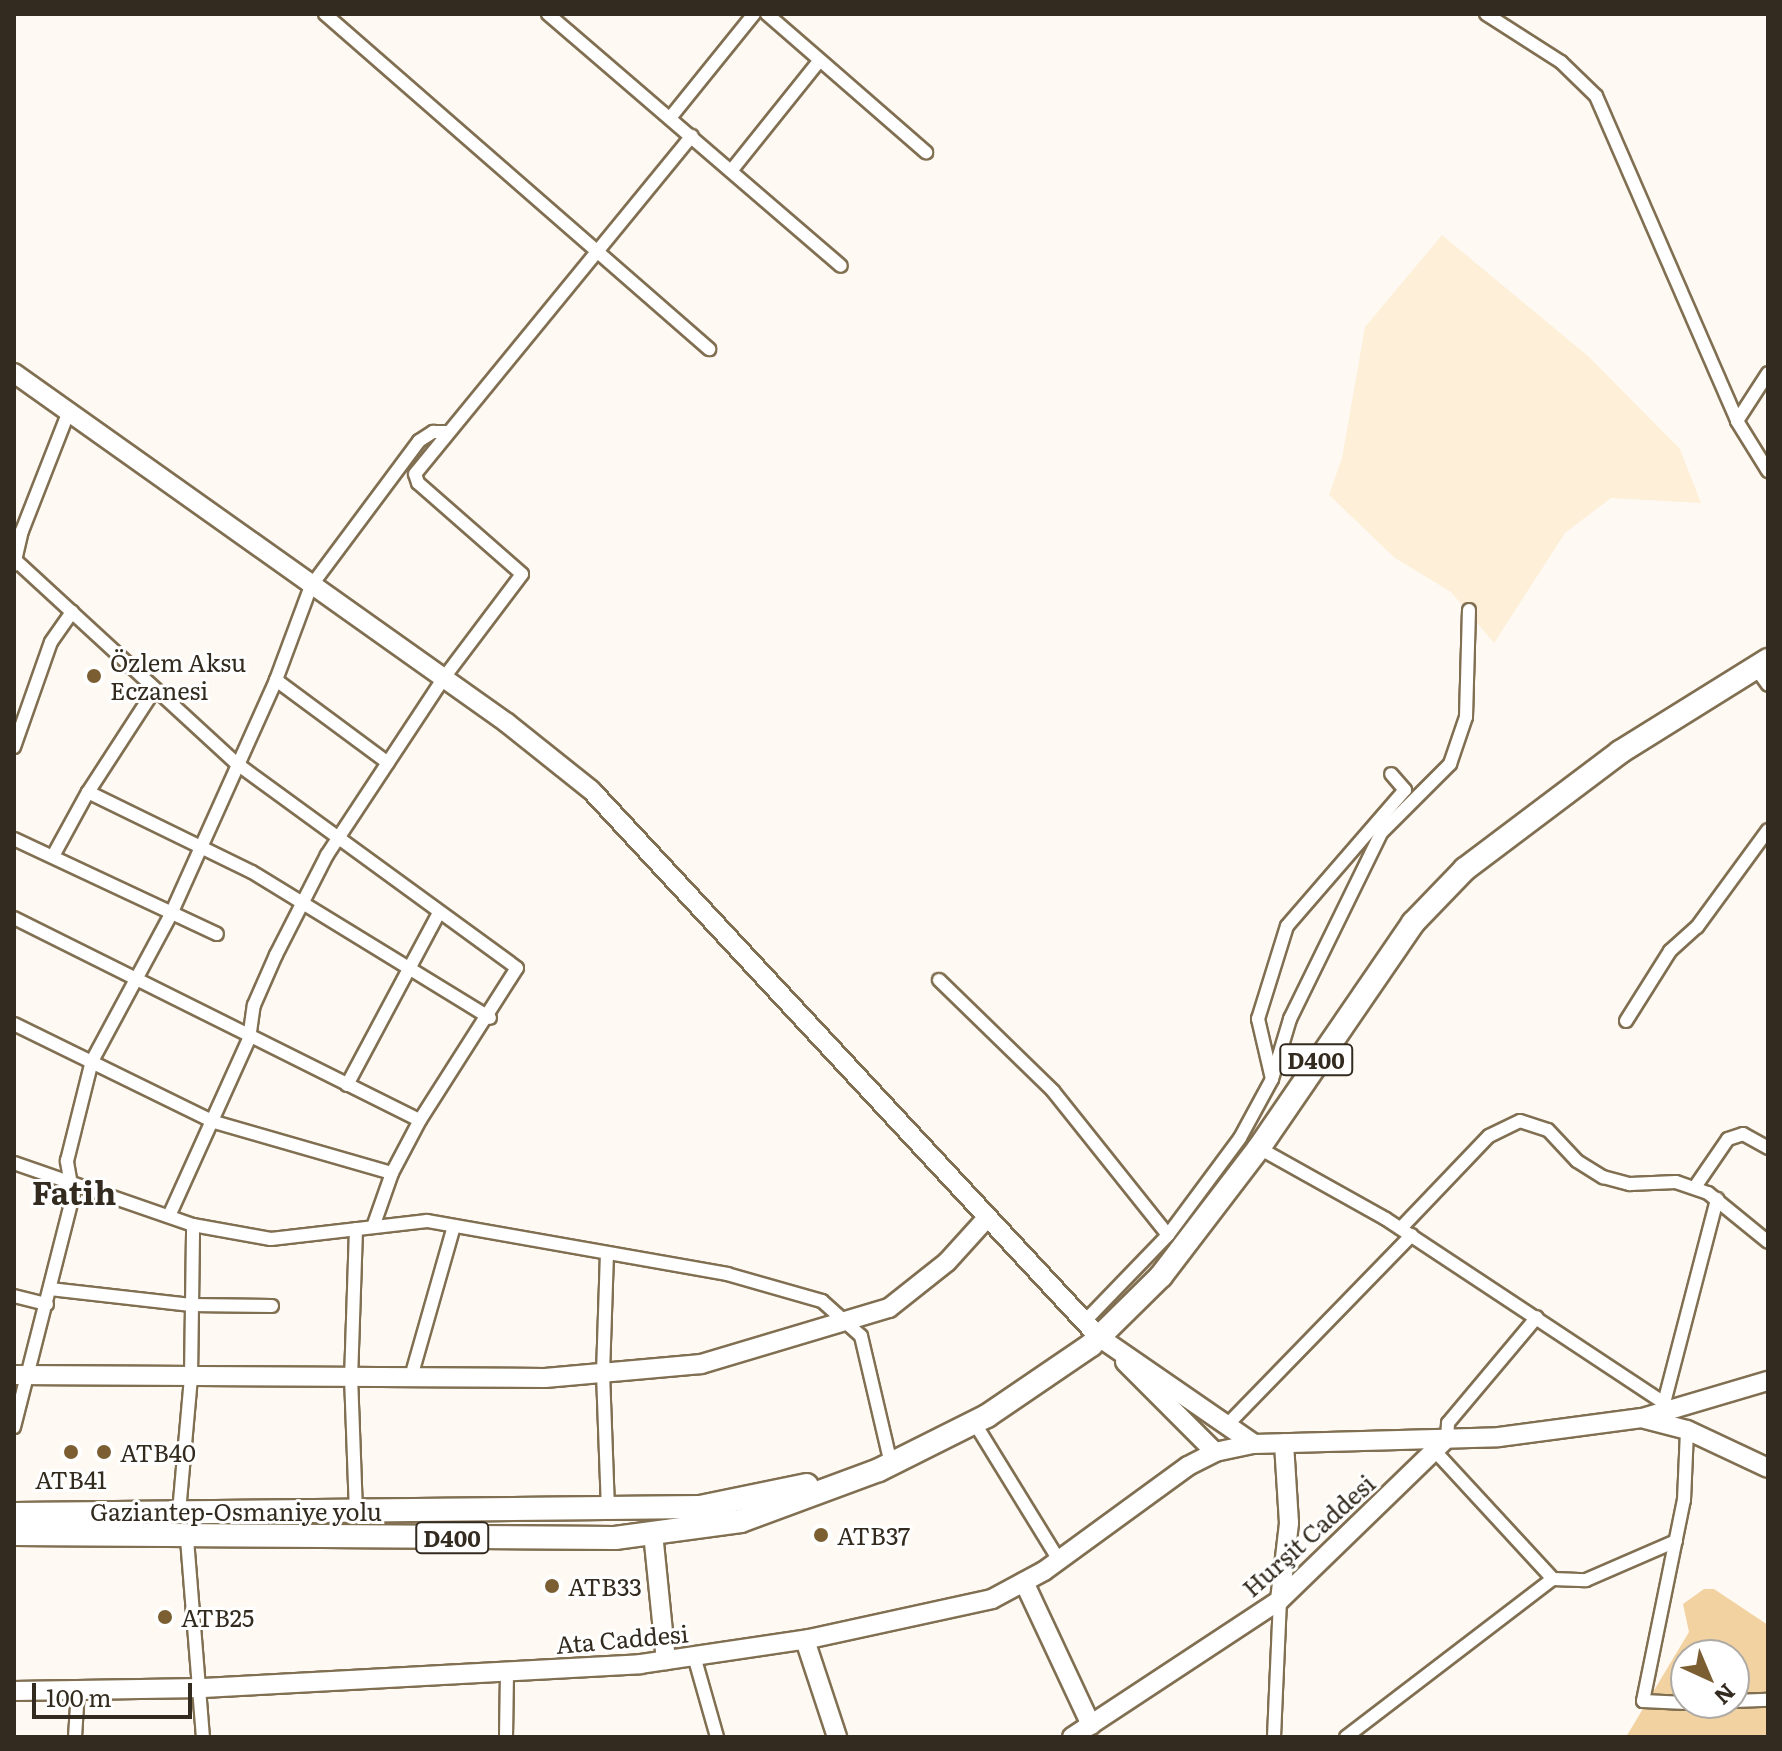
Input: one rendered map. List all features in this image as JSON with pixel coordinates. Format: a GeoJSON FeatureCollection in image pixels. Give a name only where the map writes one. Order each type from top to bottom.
{"type":"FeatureCollection","features":[{"type":"Feature","properties":{"kind":"highway","name":"Gaziantep-Osmaniye yolu"},"geometry":{"type":"LineString","coordinates":[[14,1534],[187,1539],[615,1538],[741,1521],[885,1467],[974,1422],[1161,1276],[1259,1148],[1413,923],[1465,869],[1620,752],[1764,671]]}},
{"type":"Feature","properties":{"kind":"highway","name":"Gaziantep-Osmaniye yolu"},"geometry":{"type":"LineString","coordinates":[[14,1514],[700,1507],[885,1467]]}},
{"type":"Feature","properties":{"kind":"street"},"geometry":{"type":"LineString","coordinates":[[325,14],[709,349]]}},
{"type":"Feature","properties":{"kind":"street"},"geometry":{"type":"LineString","coordinates":[[548,14],[841,266]]}},
{"type":"Feature","properties":{"kind":"street"},"geometry":{"type":"LineString","coordinates":[[670,118],[754,14]]}},
{"type":"Feature","properties":{"kind":"street"},"geometry":{"type":"LineString","coordinates":[[767,14],[926,152]]}},
{"type":"Feature","properties":{"kind":"street"},"geometry":{"type":"LineString","coordinates":[[1486,14],[1561,62],[1596,96],[1737,421],[1768,471]]}},
{"type":"Feature","properties":{"kind":"street"},"geometry":{"type":"LineString","coordinates":[[731,171],[819,61]]}},
{"type":"Feature","properties":{"kind":"street"},"geometry":{"type":"LineString","coordinates":[[169,1216],[214,1122],[249,1039],[254,1005],[302,902],[337,839],[443,679],[522,574],[416,479],[447,432],[692,136]]}},
{"type":"Feature","properties":{"kind":"street"},"geometry":{"type":"LineString","coordinates":[[14,373],[556,761],[618,816],[986,1219],[1209,1447],[1284,1443],[1441,1444],[1642,1418],[1669,1407],[1768,1381]]}},
{"type":"Feature","properties":{"kind":"street"},"geometry":{"type":"LineString","coordinates":[[1737,421],[1768,373]]}},
{"type":"Feature","properties":{"kind":"street"},"geometry":{"type":"LineString","coordinates":[[69,411],[15,562],[236,763],[517,968],[490,1018],[420,1120],[392,1173],[373,1227]]}},
{"type":"Feature","properties":{"kind":"street"},"geometry":{"type":"LineString","coordinates":[[14,1427],[21,1375],[47,1304],[73,1196],[67,1182],[67,1161],[92,1061],[171,914],[236,763],[276,680],[311,586],[419,441],[433,432],[447,432]]}},
{"type":"Feature","properties":{"kind":"street"},"geometry":{"type":"LineString","coordinates":[[1092,1330],[1240,1138],[1272,1079],[1290,1019],[1355,880],[1381,833],[1450,764],[1466,717],[1469,610]]}},
{"type":"Feature","properties":{"kind":"street"},"geometry":{"type":"LineString","coordinates":[[14,747],[51,642],[72,612]]}},
{"type":"Feature","properties":{"kind":"street"},"geometry":{"type":"LineString","coordinates":[[276,680],[388,763]]}},
{"type":"Feature","properties":{"kind":"street"},"geometry":{"type":"LineString","coordinates":[[53,856],[88,792],[155,689]]}},
{"type":"Feature","properties":{"kind":"street"},"geometry":{"type":"LineString","coordinates":[[1272,1079],[1258,1019],[1287,926],[1405,790],[1391,774]]}},
{"type":"Feature","properties":{"kind":"street"},"geometry":{"type":"LineString","coordinates":[[88,792],[199,849],[252,872],[490,1018]]}},
{"type":"Feature","properties":{"kind":"street"},"geometry":{"type":"LineString","coordinates":[[1626,1021],[1670,951],[1697,927],[1768,830]]}},
{"type":"Feature","properties":{"kind":"street"},"geometry":{"type":"LineString","coordinates":[[14,839],[217,934]]}},
{"type":"Feature","properties":{"kind":"street"},"geometry":{"type":"LineString","coordinates":[[347,1085],[406,968],[439,913]]}},
{"type":"Feature","properties":{"kind":"street"},"geometry":{"type":"LineString","coordinates":[[14,918],[137,978],[249,1039],[420,1120]]}},
{"type":"Feature","properties":{"kind":"street"},"geometry":{"type":"LineString","coordinates":[[939,980],[1053,1091],[1168,1235]]}},
{"type":"Feature","properties":{"kind":"street"},"geometry":{"type":"LineString","coordinates":[[14,1024],[214,1122],[392,1173]]}},
{"type":"Feature","properties":{"kind":"street"},"geometry":{"type":"LineString","coordinates":[[1209,1447],[1406,1232],[1489,1136],[1520,1121],[1548,1130],[1577,1161],[1603,1177],[1695,1187],[1717,1199],[1768,1242]]}},
{"type":"Feature","properties":{"kind":"street"},"geometry":{"type":"LineString","coordinates":[[1695,1187],[1728,1139],[1743,1134],[1768,1148]]}},
{"type":"Feature","properties":{"kind":"street"},"geometry":{"type":"LineString","coordinates":[[1259,1148],[1406,1232],[1669,1407]]}},
{"type":"Feature","properties":{"kind":"street"},"geometry":{"type":"LineString","coordinates":[[14,1163],[193,1225],[271,1239],[427,1221],[727,1274],[822,1301],[861,1336],[885,1467]]}},
{"type":"Feature","properties":{"kind":"street"},"geometry":{"type":"LineString","coordinates":[[1669,1407],[1717,1199]]}},
{"type":"Feature","properties":{"kind":"street"},"geometry":{"type":"LineString","coordinates":[[21,1375],[545,1378],[701,1364],[845,1324],[907,1296],[986,1219]]}},
{"type":"Feature","properties":{"kind":"street"},"geometry":{"type":"LineString","coordinates":[[179,1512],[191,1377],[193,1225]]}},
{"type":"Feature","properties":{"kind":"street"},"geometry":{"type":"LineString","coordinates":[[411,1377],[454,1226]]}},
{"type":"Feature","properties":{"kind":"street"},"geometry":{"type":"LineString","coordinates":[[356,1229],[351,1376],[356,1512]]}},
{"type":"Feature","properties":{"kind":"street"},"geometry":{"type":"LineString","coordinates":[[607,1253],[603,1373],[608,1507]]}},
{"type":"Feature","properties":{"kind":"street"},"geometry":{"type":"LineString","coordinates":[[50,1289],[191,1305],[272,1306]]}},
{"type":"Feature","properties":{"kind":"street"},"geometry":{"type":"LineString","coordinates":[[14,1296],[47,1304]]}},
{"type":"Feature","properties":{"kind":"street"},"geometry":{"type":"LineString","coordinates":[[1441,1444],[1448,1423],[1537,1317]]}},
{"type":"Feature","properties":{"kind":"street"},"geometry":{"type":"LineString","coordinates":[[1121,1356],[1254,1444]]}},
{"type":"Feature","properties":{"kind":"street"},"geometry":{"type":"LineString","coordinates":[[1642,1418],[1687,1430],[1768,1468]]}},
{"type":"Feature","properties":{"kind":"street"},"geometry":{"type":"LineString","coordinates":[[974,1422],[1059,1560]]}},
{"type":"Feature","properties":{"kind":"street"},"geometry":{"type":"LineString","coordinates":[[1670,1702],[1643,1701],[1676,1541],[1687,1430]]}},
{"type":"Feature","properties":{"kind":"street"},"geometry":{"type":"LineString","coordinates":[[1274,1737],[1280,1600],[1289,1523],[1284,1443]]}},
{"type":"Feature","properties":{"kind":"street"},"geometry":{"type":"LineString","coordinates":[[1441,1444],[1553,1579]]}},
{"type":"Feature","properties":{"kind":"street","name":"Hurşit Caddesi"},"geometry":{"type":"LineString","coordinates":[[1072,1737],[1280,1600],[1441,1444]]}},
{"type":"Feature","properties":{"kind":"street","name":"Ata Caddesi"},"geometry":{"type":"LineString","coordinates":[[14,1691],[203,1688],[507,1671],[666,1660],[805,1640],[992,1599],[1059,1560],[1188,1466],[1209,1447]]}},
{"type":"Feature","properties":{"kind":"street"},"geometry":{"type":"LineString","coordinates":[[653,1533],[666,1660]]}},
{"type":"Feature","properties":{"kind":"street"},"geometry":{"type":"LineString","coordinates":[[187,1539],[189,1605],[196,1622],[203,1688],[203,1737]]}},
{"type":"Feature","properties":{"kind":"street"},"geometry":{"type":"LineString","coordinates":[[1346,1737],[1502,1613],[1553,1579],[1586,1580],[1676,1541]]}},
{"type":"Feature","properties":{"kind":"street"},"geometry":{"type":"LineString","coordinates":[[1024,1582],[1091,1725]]}},
{"type":"Feature","properties":{"kind":"street"},"geometry":{"type":"LineString","coordinates":[[805,1640],[837,1737]]}},
{"type":"Feature","properties":{"kind":"street"},"geometry":{"type":"LineString","coordinates":[[694,1656],[717,1737]]}},
{"type":"Feature","properties":{"kind":"street"},"geometry":{"type":"LineString","coordinates":[[506,1737],[507,1671]]}},
{"type":"Feature","properties":{"kind":"street"},"geometry":{"type":"LineString","coordinates":[[75,1737],[78,1690]]}},
{"type":"Feature","properties":{"kind":"shaded area"},"geometry":{"type":"Polygon","coordinates":[[[1442,235],[1589,357],[1680,449],[1701,503],[1611,498],[1565,533],[1494,643],[1451,592],[1395,558],[1329,495],[1342,458],[1365,327],[1442,235]]]}},
{"type":"Feature","properties":{"kind":"shaded area"},"geometry":{"type":"Polygon","coordinates":[[[1704,1589],[1714,1589],[1768,1625],[1768,1737],[1626,1737],[1670,1664],[1670,1719],[1750,1719],[1750,1639],[1685,1639],[1689,1632],[1683,1604],[1704,1589]]]}},
{"type":"Feature","properties":{"kind":"place","name":"Özlem Aksu Eczanesi"},"geometry":{"type":"Point","coordinates":[94,676]}},
{"type":"Feature","properties":{"kind":"place","name":"ATB41"},"geometry":{"type":"Point","coordinates":[71,1452]}},
{"type":"Feature","properties":{"kind":"place","name":"ATB40"},"geometry":{"type":"Point","coordinates":[104,1452]}},
{"type":"Feature","properties":{"kind":"place","name":"ATB37"},"geometry":{"type":"Point","coordinates":[821,1535]}},
{"type":"Feature","properties":{"kind":"place","name":"ATB33"},"geometry":{"type":"Point","coordinates":[552,1586]}},
{"type":"Feature","properties":{"kind":"place","name":"ATB25"},"geometry":{"type":"Point","coordinates":[165,1617]}},
{"type":"Feature","properties":{"kind":"district","name":"Fatih"},"geometry":{"type":"Point","coordinates":[74,1191]}}]}
